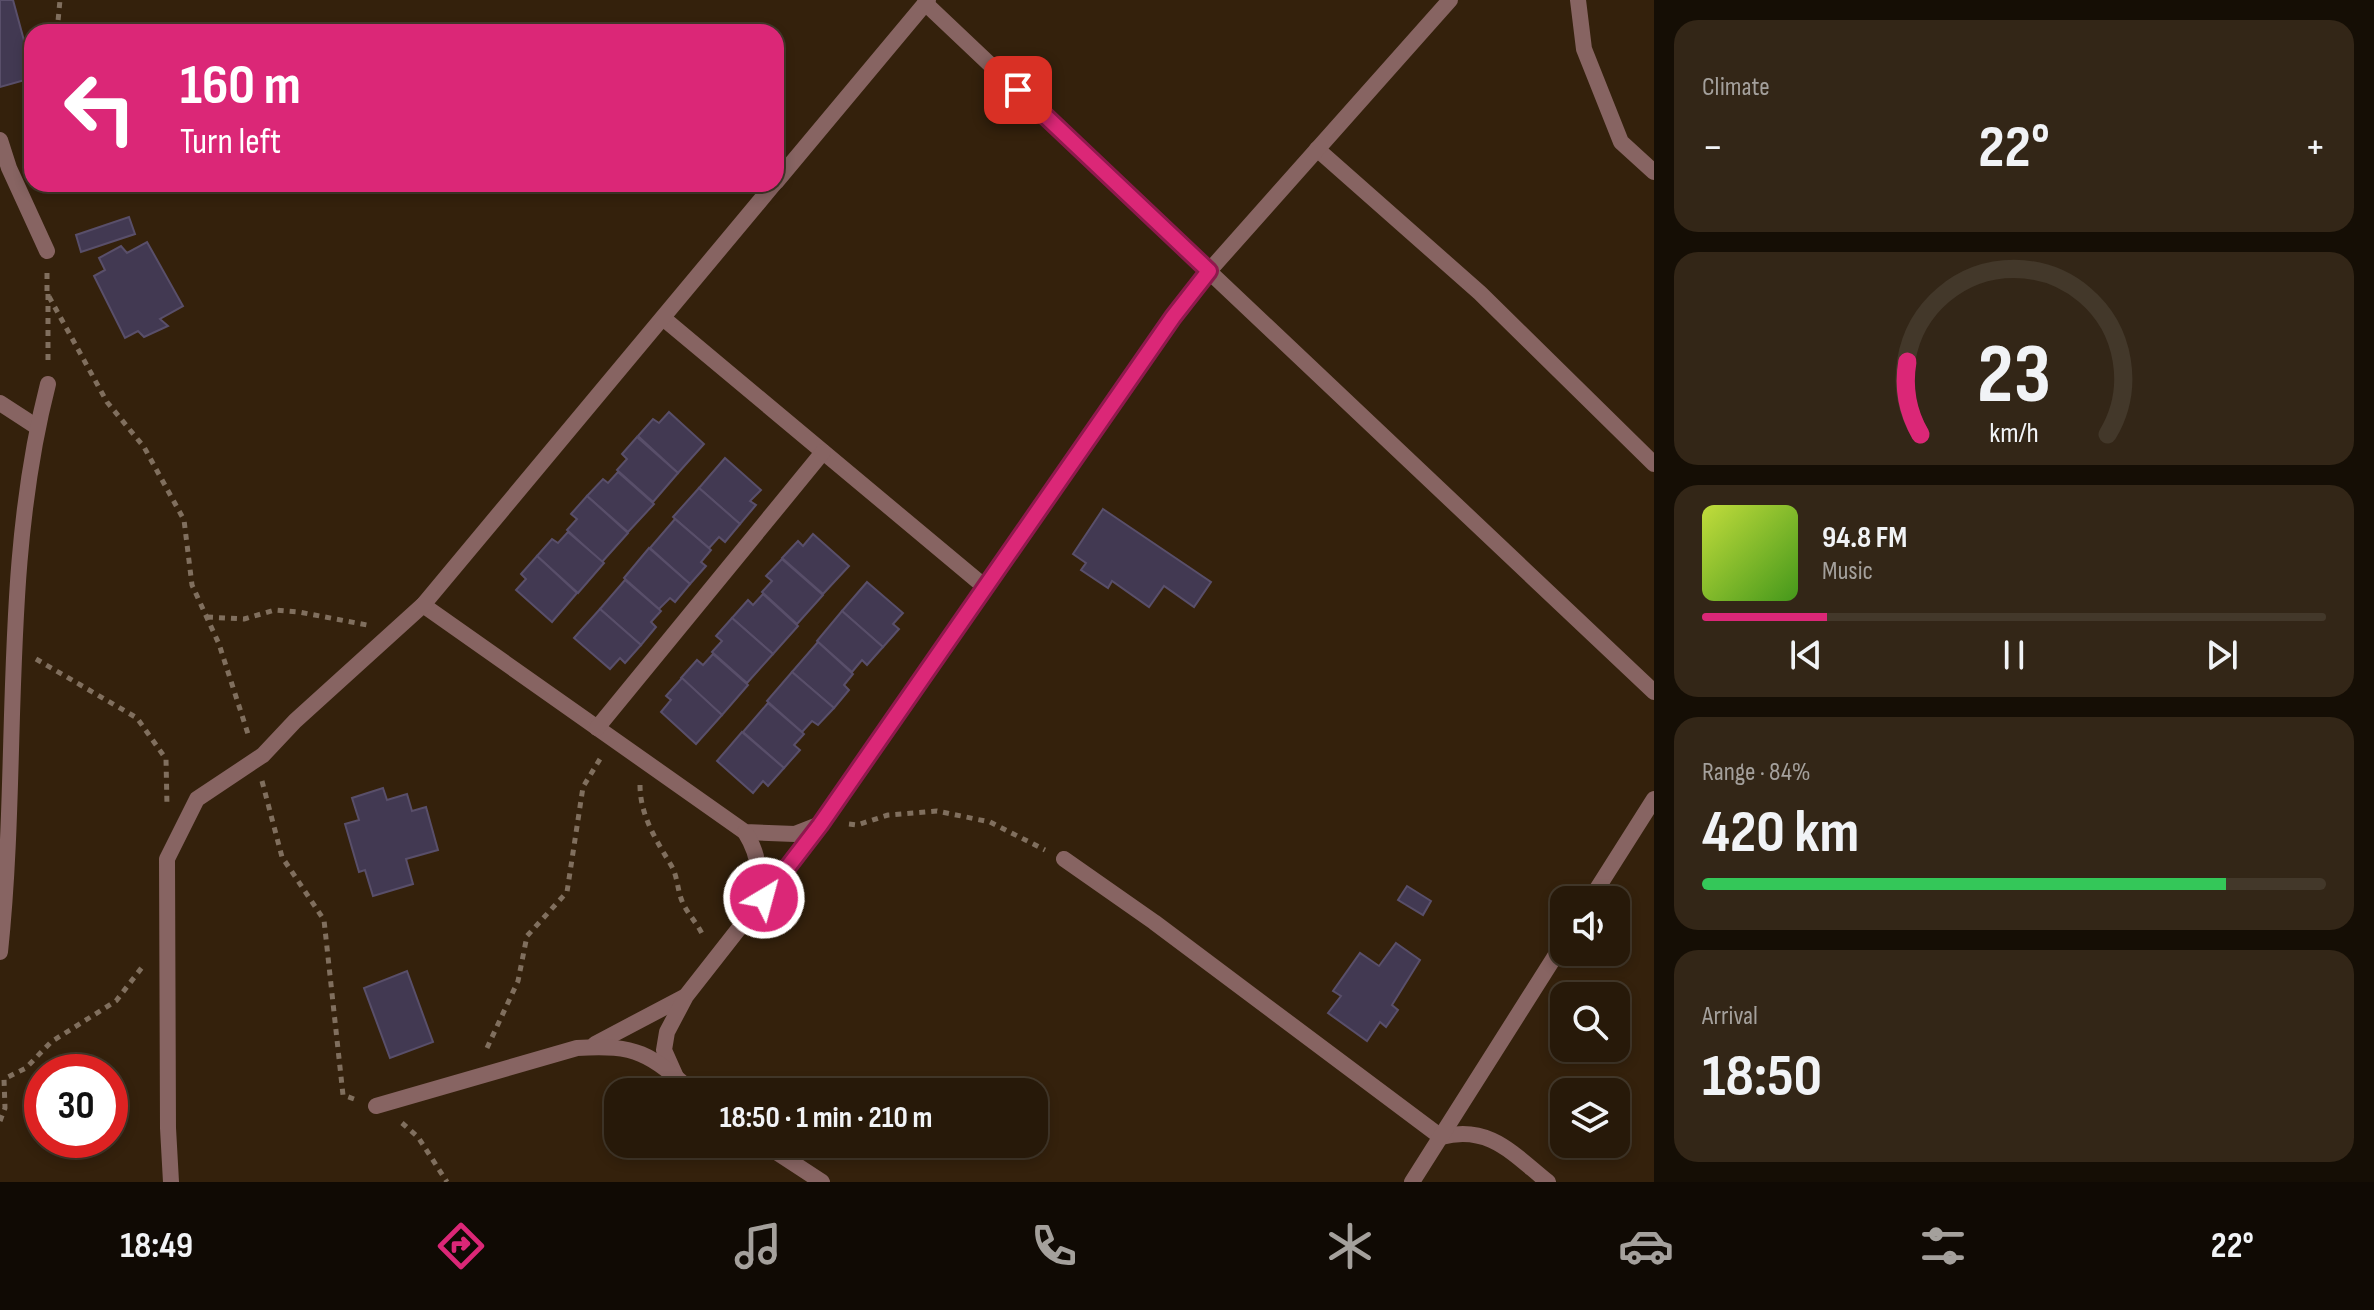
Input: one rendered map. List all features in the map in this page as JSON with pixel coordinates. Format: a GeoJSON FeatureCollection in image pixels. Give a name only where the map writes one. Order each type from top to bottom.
{"type":"FeatureCollection","features":[{"type":"Feature","properties":{"kind":"street"},"geometry":{"type":"LineString","coordinates":[[676,1077],[664,1050],[665,1041],[686,996],[820,825],[1173,317],[1209,271],[1450,0]]}},
{"type":"Feature","properties":{"kind":"street"},"geometry":{"type":"LineString","coordinates":[[1578,0],[1584,49],[1621,142],[1654,172]]}},
{"type":"Feature","properties":{"kind":"street"},"geometry":{"type":"LineString","coordinates":[[784,172],[926,2],[1654,692]]}},
{"type":"Feature","properties":{"kind":"street"},"geometry":{"type":"LineString","coordinates":[[0,140],[9,168],[47,251]]}},
{"type":"Feature","properties":{"kind":"street"},"geometry":{"type":"LineString","coordinates":[[1317,149],[1480,293],[1654,464]]}},
{"type":"Feature","properties":{"kind":"street"},"geometry":{"type":"LineString","coordinates":[[171,1182],[167,859],[197,799],[256,760],[423,605],[768,192]]}},
{"type":"Feature","properties":{"kind":"street"},"geometry":{"type":"LineString","coordinates":[[663,318],[985,587]]}},
{"type":"Feature","properties":{"kind":"street"},"geometry":{"type":"LineString","coordinates":[[0,952],[7,889],[12,645],[18,558],[37,427],[48,384]]}},
{"type":"Feature","properties":{"kind":"street"},"geometry":{"type":"LineString","coordinates":[[0,403],[37,427]]}},
{"type":"Feature","properties":{"kind":"street"},"geometry":{"type":"LineString","coordinates":[[597,728],[823,452]]}},
{"type":"Feature","properties":{"kind":"street"},"geometry":{"type":"LineString","coordinates":[[423,605],[745,832],[756,851],[759,883],[745,923]]}},
{"type":"Feature","properties":{"kind":"street"},"geometry":{"type":"LineString","coordinates":[[1599,886],[1654,799]]}},
{"type":"Feature","properties":{"kind":"street"},"geometry":{"type":"LineString","coordinates":[[745,832],[795,834],[820,825]]}},
{"type":"Feature","properties":{"kind":"street"},"geometry":{"type":"LineString","coordinates":[[1064,859],[1154,922],[1441,1137]]}},
{"type":"Feature","properties":{"kind":"street"},"geometry":{"type":"LineString","coordinates":[[1412,1182],[1550,964]]}},
{"type":"Feature","properties":{"kind":"street"},"geometry":{"type":"LineString","coordinates":[[376,1106],[589,1047],[686,996]]}},
{"type":"Feature","properties":{"kind":"street"},"geometry":{"type":"LineString","coordinates":[[589,1047],[632,1049],[653,1058],[676,1077]]}},
{"type":"Feature","properties":{"kind":"street"},"geometry":{"type":"LineString","coordinates":[[1441,1137],[1464,1131],[1497,1141],[1548,1182]]}},
{"type":"Feature","properties":{"kind":"street"},"geometry":{"type":"LineString","coordinates":[[785,1158],[822,1182]]}},
{"type":"Feature","properties":{"kind":"path"},"geometry":{"type":"LineString","coordinates":[[58,24],[60,0]]}},
{"type":"Feature","properties":{"kind":"path"},"geometry":{"type":"LineString","coordinates":[[47,251],[48,384]]}},
{"type":"Feature","properties":{"kind":"path"},"geometry":{"type":"LineString","coordinates":[[47,293],[107,402],[144,447],[184,520],[192,585],[219,644],[256,760],[282,857],[324,920],[343,1095],[376,1106],[395,1117],[418,1137],[447,1182]]}},
{"type":"Feature","properties":{"kind":"path"},"geometry":{"type":"LineString","coordinates":[[207,617],[244,619],[275,610],[395,630]]}},
{"type":"Feature","properties":{"kind":"path"},"geometry":{"type":"LineString","coordinates":[[12,645],[137,718],[166,759],[167,816]]}},
{"type":"Feature","properties":{"kind":"path"},"geometry":{"type":"LineString","coordinates":[[468,1080],[482,1059],[518,981],[527,936],[567,892],[583,787],[601,755],[597,728]]}},
{"type":"Feature","properties":{"kind":"path"},"geometry":{"type":"LineString","coordinates":[[640,759],[640,799],[657,847],[672,866],[682,902],[695,918],[704,937],[709,967]]}},
{"type":"Feature","properties":{"kind":"path"},"geometry":{"type":"LineString","coordinates":[[820,825],[836,822],[857,825],[888,815],[937,811],[998,825],[1064,859]]}},
{"type":"Feature","properties":{"kind":"path"},"geometry":{"type":"LineString","coordinates":[[0,1121],[5,1108],[4,1079],[26,1068],[51,1042],[116,1001],[166,937]]}},
{"type":"Feature","properties":{"kind":"building"},"geometry":{"type":"Polygon","coordinates":[[[0,0],[13,0],[24,41],[24,80],[0,87],[0,0]]]}},
{"type":"Feature","properties":{"kind":"building"},"geometry":{"type":"Polygon","coordinates":[[[129,217],[135,234],[81,252],[76,235],[129,217]]]}},
{"type":"Feature","properties":{"kind":"building"},"geometry":{"type":"Polygon","coordinates":[[[147,242],[183,306],[160,319],[168,326],[144,337],[138,331],[125,338],[94,276],[105,270],[99,258],[121,246],[127,253],[147,242]]]}},
{"type":"Feature","properties":{"kind":"building"},"geometry":{"type":"Polygon","coordinates":[[[669,412],[704,444],[678,473],[638,436],[653,419],[659,423],[669,412]]]}},
{"type":"Feature","properties":{"kind":"building"},"geometry":{"type":"Polygon","coordinates":[[[637,437],[678,473],[653,502],[617,470],[627,459],[622,454],[637,437]]]}},
{"type":"Feature","properties":{"kind":"building"},"geometry":{"type":"Polygon","coordinates":[[[725,458],[761,490],[750,501],[756,505],[740,524],[699,488],[725,458]]]}},
{"type":"Feature","properties":{"kind":"building"},"geometry":{"type":"Polygon","coordinates":[[[618,472],[654,504],[628,532],[587,496],[603,479],[608,483],[618,472]]]}},
{"type":"Feature","properties":{"kind":"building"},"geometry":{"type":"Polygon","coordinates":[[[699,488],[740,524],[725,542],[719,537],[709,548],[673,517],[699,488]]]}},
{"type":"Feature","properties":{"kind":"building"},"geometry":{"type":"Polygon","coordinates":[[[587,496],[628,533],[602,562],[567,530],[577,519],[571,514],[587,496]]]}},
{"type":"Feature","properties":{"kind":"building"},"geometry":{"type":"Polygon","coordinates":[[[1103,509],[1211,582],[1194,607],[1164,586],[1149,607],[1112,581],[1108,588],[1081,570],[1086,563],[1073,554],[1103,509]]]}},
{"type":"Feature","properties":{"kind":"building"},"geometry":{"type":"Polygon","coordinates":[[[675,519],[711,550],[701,562],[706,566],[690,584],[650,548],[675,519]]]}},
{"type":"Feature","properties":{"kind":"building"},"geometry":{"type":"Polygon","coordinates":[[[568,532],[604,563],[578,593],[537,556],[552,539],[558,543],[568,532]]]}},
{"type":"Feature","properties":{"kind":"building"},"geometry":{"type":"Polygon","coordinates":[[[813,534],[849,566],[823,594],[782,558],[798,541],[803,546],[813,534]]]}},
{"type":"Feature","properties":{"kind":"building"},"geometry":{"type":"Polygon","coordinates":[[[649,548],[690,584],[675,602],[670,598],[659,609],[624,578],[649,548]]]}},
{"type":"Feature","properties":{"kind":"building"},"geometry":{"type":"Polygon","coordinates":[[[537,556],[577,593],[552,622],[516,590],[526,579],[521,574],[537,556]]]}},
{"type":"Feature","properties":{"kind":"building"},"geometry":{"type":"Polygon","coordinates":[[[782,559],[823,595],[797,624],[762,592],[772,581],[766,576],[782,559]]]}},
{"type":"Feature","properties":{"kind":"building"},"geometry":{"type":"Polygon","coordinates":[[[625,580],[661,611],[651,622],[656,627],[641,645],[600,609],[625,580]]]}},
{"type":"Feature","properties":{"kind":"building"},"geometry":{"type":"Polygon","coordinates":[[[867,582],[903,613],[893,624],[899,629],[883,647],[842,611],[867,582]]]}},
{"type":"Feature","properties":{"kind":"building"},"geometry":{"type":"Polygon","coordinates":[[[763,594],[798,626],[773,654],[732,618],[748,600],[753,605],[763,594]]]}},
{"type":"Feature","properties":{"kind":"building"},"geometry":{"type":"Polygon","coordinates":[[[600,609],[641,645],[625,663],[620,658],[610,669],[574,638],[600,609]]]}},
{"type":"Feature","properties":{"kind":"building"},"geometry":{"type":"Polygon","coordinates":[[[842,611],[883,647],[867,665],[862,660],[852,672],[817,641],[842,611]]]}},
{"type":"Feature","properties":{"kind":"building"},"geometry":{"type":"Polygon","coordinates":[[[732,618],[773,654],[747,683],[712,652],[722,641],[716,636],[732,618]]]}},
{"type":"Feature","properties":{"kind":"building"},"geometry":{"type":"Polygon","coordinates":[[[818,642],[853,674],[844,685],[849,690],[834,708],[792,672],[818,642]]]}},
{"type":"Feature","properties":{"kind":"building"},"geometry":{"type":"Polygon","coordinates":[[[713,654],[748,685],[722,715],[681,678],[697,660],[703,665],[713,654]]]}},
{"type":"Feature","properties":{"kind":"building"},"geometry":{"type":"Polygon","coordinates":[[[792,672],[834,708],[818,725],[812,721],[802,732],[767,701],[792,672]]]}},
{"type":"Feature","properties":{"kind":"building"},"geometry":{"type":"Polygon","coordinates":[[[682,678],[722,715],[696,744],[661,712],[671,700],[666,696],[682,678]]]}},
{"type":"Feature","properties":{"kind":"building"},"geometry":{"type":"Polygon","coordinates":[[[768,703],[804,734],[794,745],[800,750],[784,768],[743,732],[768,703]]]}},
{"type":"Feature","properties":{"kind":"building"},"geometry":{"type":"Polygon","coordinates":[[[742,732],[784,768],[768,786],[763,781],[753,793],[717,761],[742,732]]]}},
{"type":"Feature","properties":{"kind":"building"},"geometry":{"type":"Polygon","coordinates":[[[383,788],[387,800],[407,794],[412,811],[426,807],[438,850],[406,859],[413,884],[373,896],[365,870],[359,872],[345,824],[359,820],[352,798],[383,788]]]}},
{"type":"Feature","properties":{"kind":"building"},"geometry":{"type":"Polygon","coordinates":[[[1407,886],[1431,901],[1423,915],[1398,900],[1407,886]]]}},
{"type":"Feature","properties":{"kind":"building"},"geometry":{"type":"Polygon","coordinates":[[[1396,943],[1420,960],[1392,1005],[1398,1010],[1386,1027],[1380,1022],[1367,1041],[1328,1013],[1341,996],[1333,991],[1360,953],[1379,966],[1396,943]]]}},
{"type":"Feature","properties":{"kind":"building"},"geometry":{"type":"Polygon","coordinates":[[[407,971],[433,1042],[390,1058],[364,988],[407,971]]]}},
{"type":"Feature","properties":{"kind":"route"},"geometry":{"type":"LineString","coordinates":[[764,898],[820,825],[1173,317],[1209,271],[1018,90]]}}]}
